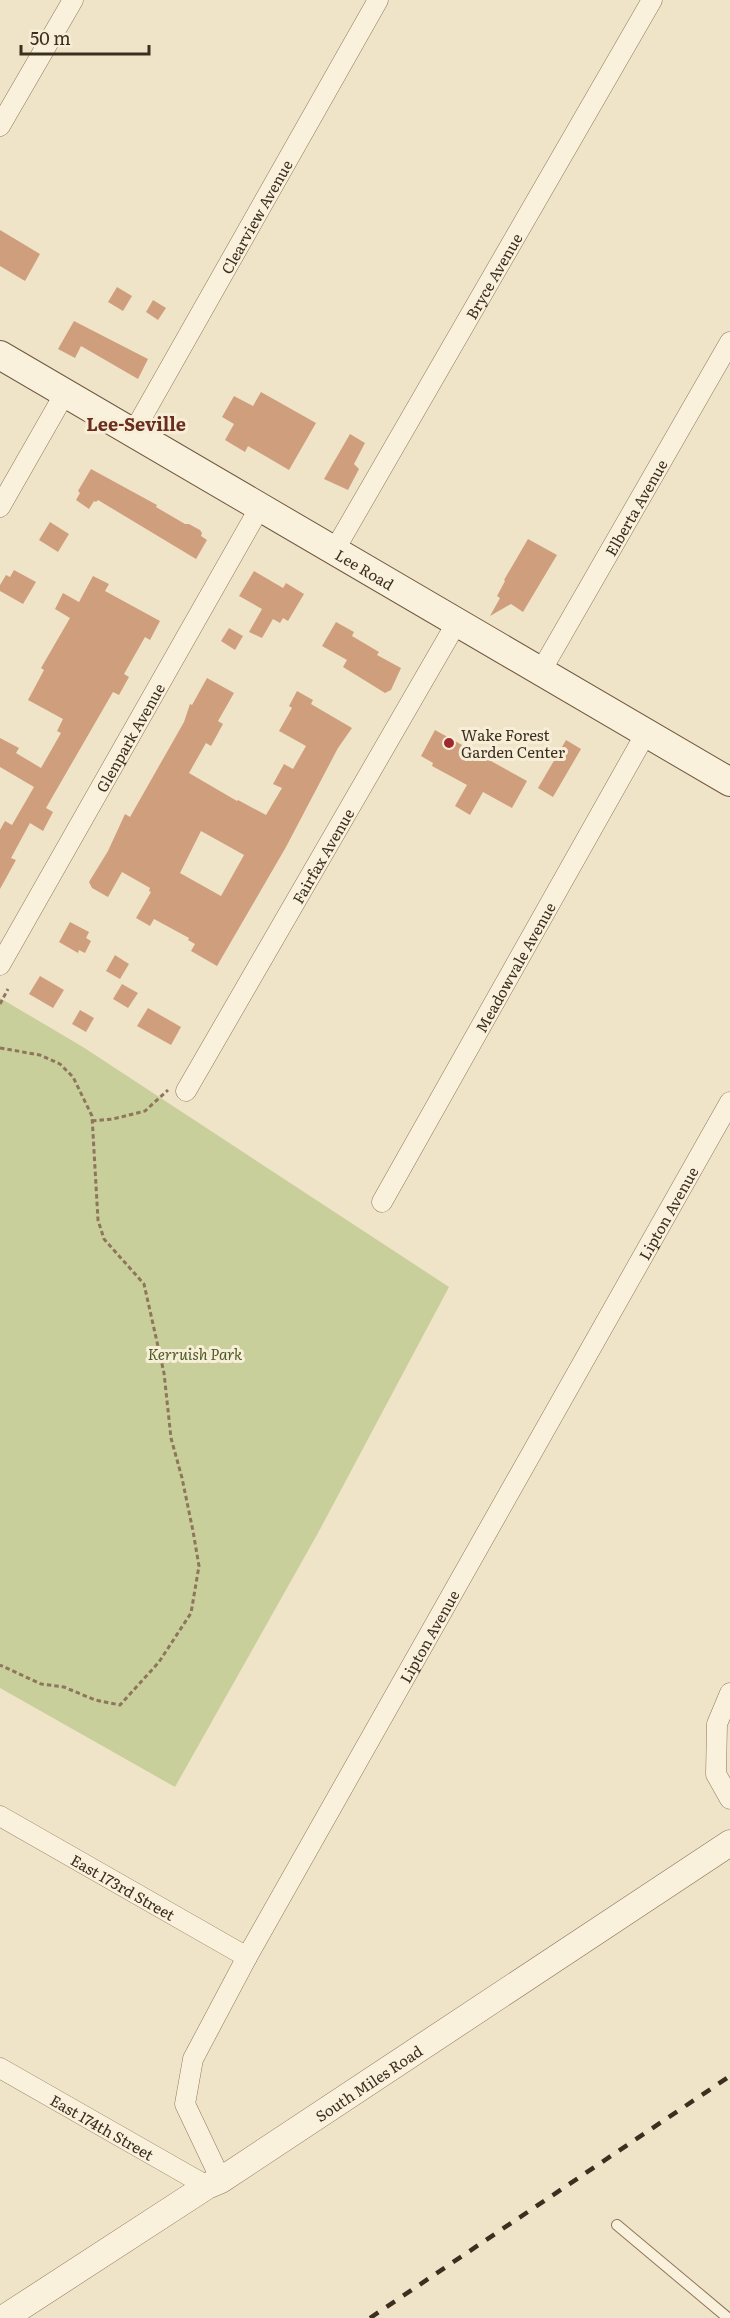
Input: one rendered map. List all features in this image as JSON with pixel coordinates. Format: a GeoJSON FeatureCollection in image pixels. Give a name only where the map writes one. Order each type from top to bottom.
{"type":"FeatureCollection","features":[{"type":"Feature","properties":{"kind":"main road","name":"Lee Road"},"geometry":{"type":"LineString","coordinates":[[0,355],[730,782]]}},
{"type":"Feature","properties":{"kind":"street"},"geometry":{"type":"LineString","coordinates":[[0,126],[73,0]]}},
{"type":"Feature","properties":{"kind":"street","name":"Clearview Avenue"},"geometry":{"type":"LineString","coordinates":[[134,433],[378,0]]}},
{"type":"Feature","properties":{"kind":"street","name":"Bryce Avenue"},"geometry":{"type":"LineString","coordinates":[[334,550],[652,0]]}},
{"type":"Feature","properties":{"kind":"street","name":"Elberta Avenue"},"geometry":{"type":"LineString","coordinates":[[541,671],[730,342]]}},
{"type":"Feature","properties":{"kind":"street"},"geometry":{"type":"LineString","coordinates":[[0,507],[65,393]]}},
{"type":"Feature","properties":{"kind":"street","name":"Glenpark Avenue"},"geometry":{"type":"LineString","coordinates":[[0,965],[260,507]]}},
{"type":"Feature","properties":{"kind":"street","name":"Fairfax Avenue"},"geometry":{"type":"LineString","coordinates":[[180,1088],[457,622]]}},
{"type":"Feature","properties":{"kind":"street","name":"Meadowvale Avenue"},"geometry":{"type":"LineString","coordinates":[[382,1202],[646,733]]}},
{"type":"Feature","properties":{"kind":"street","name":"Lipton Avenue"},"geometry":{"type":"LineString","coordinates":[[214,2183],[185,2104],[192,2059],[730,1102]]}},
{"type":"Feature","properties":{"kind":"street"},"geometry":{"type":"LineString","coordinates":[[730,1693],[717,1724],[716,1774],[730,1799]]}},
{"type":"Feature","properties":{"kind":"street","name":"East 173rd Street"},"geometry":{"type":"LineString","coordinates":[[0,1816],[247,1958]]}},
{"type":"Feature","properties":{"kind":"street","name":"South Miles Road"},"geometry":{"type":"LineString","coordinates":[[4,2318],[214,2183],[730,1843]]}},
{"type":"Feature","properties":{"kind":"street","name":"East 174th Street"},"geometry":{"type":"LineString","coordinates":[[0,2068],[214,2183]]}},
{"type":"Feature","properties":{"kind":"lane"},"geometry":{"type":"LineString","coordinates":[[617,2225],[728,2318]]}},
{"type":"Feature","properties":{"kind":"path"},"geometry":{"type":"LineString","coordinates":[[0,1004],[8,989]]}},
{"type":"Feature","properties":{"kind":"path"},"geometry":{"type":"LineString","coordinates":[[0,1048],[40,1055],[60,1064],[73,1077],[82,1091],[92,1121],[98,1220],[104,1239],[144,1284],[164,1373],[171,1438],[182,1478],[199,1566],[190,1613],[159,1662],[120,1705],[95,1700],[64,1687],[42,1684],[0,1665]]}},
{"type":"Feature","properties":{"kind":"path"},"geometry":{"type":"LineString","coordinates":[[92,1121],[145,1112],[180,1088]]}},
{"type":"Feature","properties":{"kind":"green space","name":"Kerruish Park"},"geometry":{"type":"Polygon","coordinates":[[[0,998],[83,1047],[449,1287],[318,1533],[175,1787],[0,1688],[0,998]]]}},
{"type":"Feature","properties":{"kind":"building"},"geometry":{"type":"Polygon","coordinates":[[[0,230],[40,254],[25,281],[0,266],[0,230]]]}},
{"type":"Feature","properties":{"kind":"building"},"geometry":{"type":"Polygon","coordinates":[[[117,287],[132,296],[123,311],[108,302],[117,287]]]}},
{"type":"Feature","properties":{"kind":"building"},"geometry":{"type":"Polygon","coordinates":[[[153,300],[166,308],[158,320],[146,312],[153,300]]]}},
{"type":"Feature","properties":{"kind":"building"},"geometry":{"type":"Polygon","coordinates":[[[74,321],[148,359],[138,379],[81,346],[75,358],[58,349],[74,321]]]}},
{"type":"Feature","properties":{"kind":"building"},"geometry":{"type":"Polygon","coordinates":[[[261,392],[316,423],[289,470],[248,446],[245,452],[225,440],[234,424],[222,417],[234,396],[253,406],[261,392]]]}},
{"type":"Feature","properties":{"kind":"building"},"geometry":{"type":"Polygon","coordinates":[[[350,434],[365,443],[354,464],[359,469],[348,490],[324,479],[350,434]]]}},
{"type":"Feature","properties":{"kind":"building"},"geometry":{"type":"Polygon","coordinates":[[[91,469],[157,505],[156,507],[185,524],[200,530],[201,536],[207,540],[196,559],[98,500],[94,501],[89,509],[76,500],[80,493],[78,491],[91,469]]]}},
{"type":"Feature","properties":{"kind":"building"},"geometry":{"type":"Polygon","coordinates":[[[50,522],[69,534],[58,552],[39,540],[50,522]]]}},
{"type":"Feature","properties":{"kind":"building"},"geometry":{"type":"Polygon","coordinates":[[[528,539],[557,555],[523,612],[511,604],[490,616],[500,598],[497,596],[504,580],[528,539]]]}},
{"type":"Feature","properties":{"kind":"building"},"geometry":{"type":"Polygon","coordinates":[[[14,570],[36,582],[23,604],[0,591],[0,585],[6,575],[10,577],[14,570]]]}},
{"type":"Feature","properties":{"kind":"building"},"geometry":{"type":"Polygon","coordinates":[[[254,571],[283,588],[286,583],[304,594],[288,621],[283,618],[280,623],[273,619],[262,638],[249,632],[262,609],[239,596],[254,571]]]}},
{"type":"Feature","properties":{"kind":"building"},"geometry":{"type":"Polygon","coordinates":[[[93,576],[109,584],[105,591],[160,621],[150,640],[145,637],[124,674],[129,677],[119,695],[113,692],[46,808],[53,812],[43,831],[30,823],[11,858],[16,860],[0,889],[0,830],[5,821],[12,825],[34,787],[0,767],[0,738],[19,748],[16,753],[41,768],[61,733],[57,731],[63,719],[28,700],[44,670],[41,668],[70,618],[55,609],[63,593],[79,602],[93,576]]]}},
{"type":"Feature","properties":{"kind":"building"},"geometry":{"type":"Polygon","coordinates":[[[336,622],[354,632],[352,636],[379,652],[377,655],[401,668],[391,690],[385,693],[343,667],[347,660],[322,646],[336,622]]]}},
{"type":"Feature","properties":{"kind":"building"},"geometry":{"type":"Polygon","coordinates":[[[229,628],[243,636],[235,650],[221,641],[229,628]]]}},
{"type":"Feature","properties":{"kind":"building"},"geometry":{"type":"Polygon","coordinates":[[[207,678],[234,693],[218,721],[223,724],[211,746],[206,743],[189,773],[266,815],[282,788],[273,784],[284,764],[293,769],[306,746],[279,731],[292,708],[289,706],[297,691],[313,700],[311,704],[352,728],[338,748],[286,847],[217,966],[191,951],[195,944],[188,940],[189,938],[154,919],[150,926],[136,918],[151,892],[150,888],[122,872],[108,897],[92,888],[89,882],[108,851],[125,814],[130,817],[184,722],[190,704],[192,705],[207,678]],[[201,831],[180,873],[221,896],[244,855],[201,831]]]}},
{"type":"Feature","properties":{"kind":"building"},"geometry":{"type":"Polygon","coordinates":[[[435,730],[527,781],[512,808],[483,792],[470,815],[455,806],[467,785],[432,766],[433,763],[421,756],[435,730]]]}},
{"type":"Feature","properties":{"kind":"building"},"geometry":{"type":"Polygon","coordinates":[[[566,740],[581,749],[553,797],[538,788],[566,740]]]}},
{"type":"Feature","properties":{"kind":"building"},"geometry":{"type":"Polygon","coordinates":[[[70,922],[89,932],[86,938],[91,941],[85,953],[79,950],[78,953],[59,942],[70,922]]]}},
{"type":"Feature","properties":{"kind":"building"},"geometry":{"type":"Polygon","coordinates":[[[115,955],[129,964],[120,979],[106,971],[115,955]]]}},
{"type":"Feature","properties":{"kind":"building"},"geometry":{"type":"Polygon","coordinates":[[[40,976],[64,990],[53,1008],[29,994],[40,976]]]}},
{"type":"Feature","properties":{"kind":"building"},"geometry":{"type":"Polygon","coordinates":[[[122,984],[138,993],[128,1008],[113,999],[122,984]]]}},
{"type":"Feature","properties":{"kind":"building"},"geometry":{"type":"Polygon","coordinates":[[[148,1008],[181,1027],[171,1045],[137,1026],[148,1008]]]}},
{"type":"Feature","properties":{"kind":"building"},"geometry":{"type":"Polygon","coordinates":[[[80,1010],[94,1018],[86,1032],[72,1024],[80,1010]]]}},
{"type":"Feature","properties":{"kind":"railway"},"geometry":{"type":"LineString","coordinates":[[370,2318],[730,2076]]}},
{"type":"Feature","properties":{"kind":"place","name":"Wake Forest Garden Center"},"geometry":{"type":"Point","coordinates":[449,743]}},
{"type":"Feature","properties":{"kind":"district","name":"Lee-Seville"},"geometry":{"type":"Point","coordinates":[136,423]}}]}
